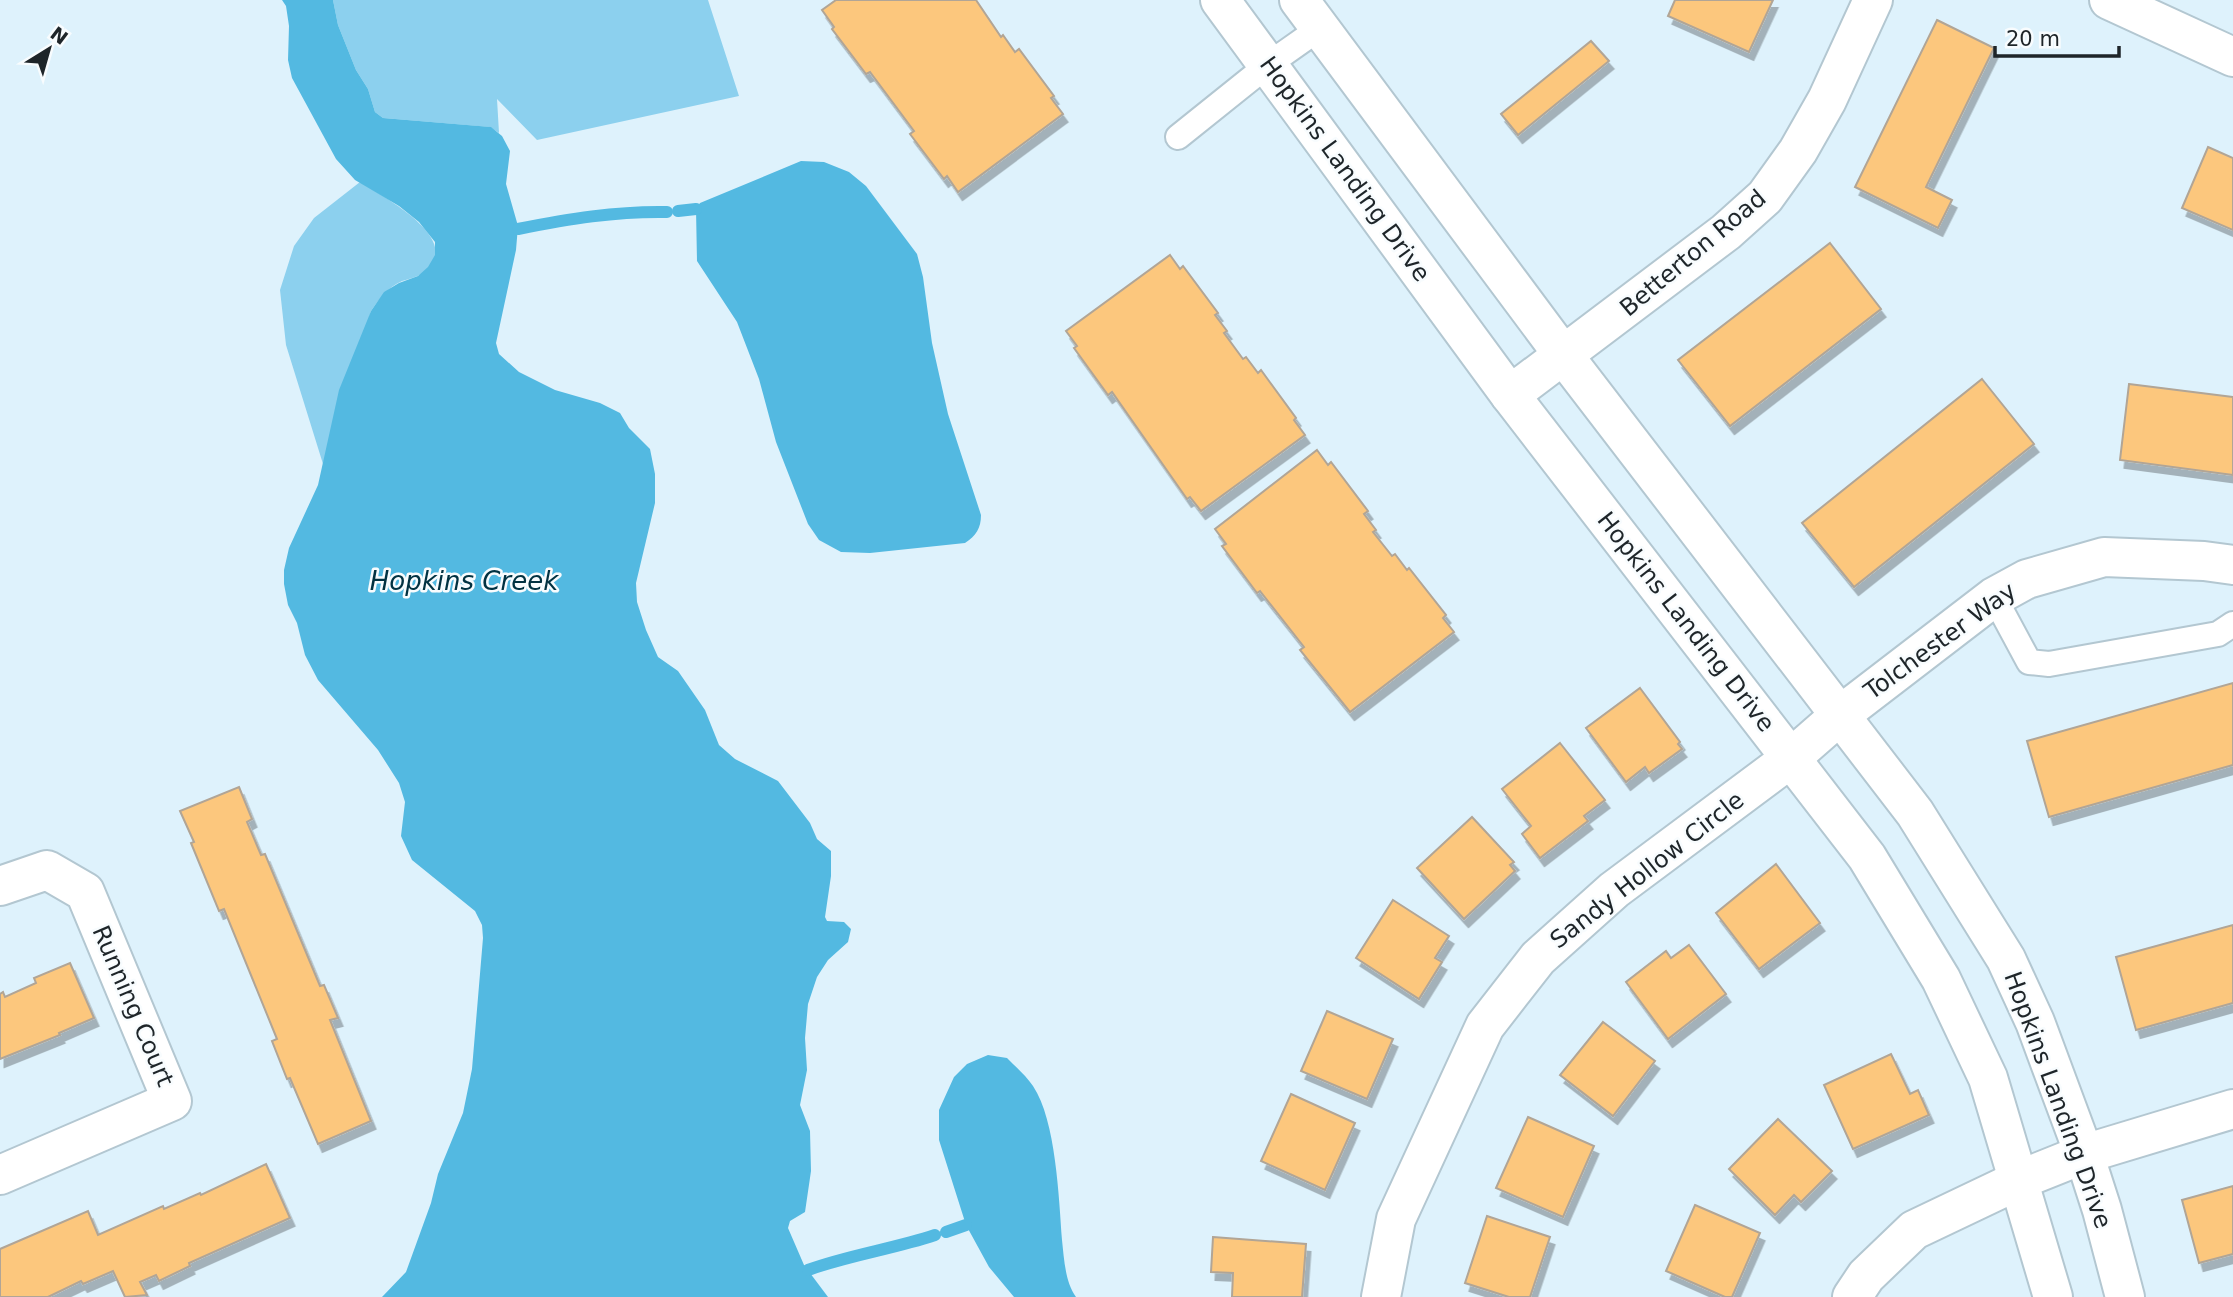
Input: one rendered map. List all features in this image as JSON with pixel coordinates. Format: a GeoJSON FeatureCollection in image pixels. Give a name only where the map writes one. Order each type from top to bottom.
{"type":"FeatureCollection","features":[{"type":"Feature","properties":{"kind":"street","name":"Hopkins Landing Drive"},"geometry":{"type":"LineString","coordinates":[[1220,0],[1510,395],[1867,857],[1941,979],[1988,1079],[2053,1297]]}},
{"type":"Feature","properties":{"kind":"street","name":"Betterton Road"},"geometry":{"type":"LineString","coordinates":[[1510,395],[1726,232],[1765,197],[1798,151],[1821,110],[1873,0]]}},
{"type":"Feature","properties":{"kind":"street"},"geometry":{"type":"LineString","coordinates":[[2109,0],[2233,57]]}},
{"type":"Feature","properties":{"kind":"street","name":"Hopkins Landing Drive"},"geometry":{"type":"LineString","coordinates":[[1310,14],[1564,356],[1915,813],[2007,959],[2035,1022],[2084,1154],[2125,1297]]}},
{"type":"Feature","properties":{"kind":"street","name":"Tolchester Way"},"geometry":{"type":"LineString","coordinates":[[1791,758],[1839,716],[1994,597],[2027,579],[2104,557],[2204,561],[2233,565]]}},
{"type":"Feature","properties":{"kind":"street","name":"Sandy Hollow Circle"},"geometry":{"type":"LineString","coordinates":[[1381,1297],[1396,1219],[1485,1026],[1538,958],[1614,890],[1791,758]]}},
{"type":"Feature","properties":{"kind":"street","name":"Running Court"},"geometry":{"type":"LineString","coordinates":[[0,886],[47,870],[85,892],[172,1101],[0,1175]]}},
{"type":"Feature","properties":{"kind":"street"},"geometry":{"type":"LineString","coordinates":[[1852,1297],[1866,1276],[1914,1230],[2019,1180],[2084,1154],[2233,1109]]}},
{"type":"Feature","properties":{"kind":"lane"},"geometry":{"type":"LineString","coordinates":[[1178,137],[1269,64],[1310,14]]}},
{"type":"Feature","properties":{"kind":"lane"},"geometry":{"type":"LineString","coordinates":[[1994,597],[2029,662],[2049,664],[2218,634],[2233,624]]}},
{"type":"Feature","properties":{"kind":"shaded area"},"geometry":{"type":"Polygon","coordinates":[[[333,0],[708,0],[739,96],[537,140],[497,99],[499,133],[490,127],[383,118],[375,112],[368,89],[356,70],[338,25],[333,0]]]}},
{"type":"Feature","properties":{"kind":"shaded area"},"geometry":{"type":"Polygon","coordinates":[[[360,182],[417,221],[429,234],[435,247],[434,260],[423,273],[392,287],[371,311],[323,464],[286,345],[280,290],[294,246],[314,218],[360,182]]]}},
{"type":"Feature","properties":{"kind":"water","name":"Hopkins Creek"},"geometry":{"type":"Polygon","coordinates":[[[282,0],[333,0],[338,25],[356,70],[368,89],[375,112],[383,118],[491,127],[502,136],[510,151],[506,184],[518,226],[516,250],[496,343],[499,354],[519,372],[555,390],[600,403],[620,413],[629,428],[650,449],[655,474],[655,503],[636,583],[637,602],[658,657],[678,671],[705,710],[719,745],[735,759],[778,781],[810,823],[817,839],[831,851],[831,876],[825,917],[827,921],[844,922],[851,929],[848,942],[828,960],[817,977],[808,1004],[805,1038],[807,1070],[800,1105],[810,1131],[811,1171],[805,1212],[790,1221],[788,1228],[804,1265],[828,1297],[382,1297],[406,1272],[431,1203],[438,1174],[463,1113],[472,1069],[482,925],[475,911],[412,860],[401,836],[405,802],[399,783],[378,750],[318,680],[305,655],[297,623],[288,605],[284,570],[289,548],[318,485],[339,390],[371,311],[384,292],[418,276],[428,267],[435,255],[435,242],[419,222],[399,206],[355,180],[336,159],[292,78],[288,60],[289,26],[286,6],[282,0]]]}},
{"type":"Feature","properties":{"kind":"water"},"geometry":{"type":"Polygon","coordinates":[[[801,161],[824,162],[849,172],[866,186],[917,254],[932,343],[948,414],[981,515],[977,531],[965,543],[870,553],[841,552],[819,540],[808,524],[776,442],[759,379],[737,322],[697,261],[696,209],[700,203],[801,161]]]}},
{"type":"Feature","properties":{"kind":"water"},"geometry":{"type":"Polygon","coordinates":[[[988,1055],[1007,1058],[1030,1082],[1041,1101],[1055,1160],[1066,1270],[1076,1297],[1014,1297],[989,1267],[966,1225],[939,1140],[939,1110],[954,1077],[967,1064],[988,1055]]]}},
{"type":"Feature","properties":{"kind":"building"},"geometry":{"type":"Polygon","coordinates":[[[836,0],[976,0],[1001,37],[1003,35],[1015,52],[1019,49],[1054,96],[1051,98],[1063,114],[958,192],[947,176],[944,179],[910,134],[914,131],[870,72],[866,74],[832,29],[834,27],[822,10],[836,0]]]}},
{"type":"Feature","properties":{"kind":"building"},"geometry":{"type":"Polygon","coordinates":[[[1675,0],[1773,0],[1749,52],[1668,16],[1675,0]]]}},
{"type":"Feature","properties":{"kind":"building"},"geometry":{"type":"Polygon","coordinates":[[[1937,20],[1994,48],[1926,187],[1952,200],[1938,228],[1855,187],[1937,20]]]}},
{"type":"Feature","properties":{"kind":"building"},"geometry":{"type":"Polygon","coordinates":[[[1591,41],[1609,61],[1518,135],[1501,114],[1591,41]]]}},
{"type":"Feature","properties":{"kind":"building"},"geometry":{"type":"Polygon","coordinates":[[[2208,147],[2233,158],[2233,230],[2182,208],[2208,147]]]}},
{"type":"Feature","properties":{"kind":"building"},"geometry":{"type":"Polygon","coordinates":[[[1830,243],[1881,309],[1730,426],[1678,360],[1830,243]]]}},
{"type":"Feature","properties":{"kind":"building"},"geometry":{"type":"Polygon","coordinates":[[[1170,255],[1180,269],[1183,266],[1218,313],[1215,315],[1227,331],[1224,333],[1243,359],[1246,357],[1258,373],[1261,370],[1305,435],[1201,511],[1190,497],[1187,499],[1112,392],[1108,395],[1074,348],[1077,346],[1066,331],[1170,255]]]}},
{"type":"Feature","properties":{"kind":"building"},"geometry":{"type":"Polygon","coordinates":[[[1982,379],[2034,444],[1854,587],[1802,523],[1982,379]]]}},
{"type":"Feature","properties":{"kind":"building"},"geometry":{"type":"Polygon","coordinates":[[[2129,384],[2233,397],[2233,475],[2120,460],[2129,384]]]}},
{"type":"Feature","properties":{"kind":"building"},"geometry":{"type":"Polygon","coordinates":[[[1317,450],[1328,465],[1331,462],[1368,511],[1364,514],[1376,530],[1373,532],[1392,556],[1395,554],[1407,570],[1409,568],[1446,615],[1443,618],[1454,632],[1350,712],[1300,650],[1304,647],[1260,591],[1257,593],[1222,546],[1226,544],[1215,529],[1317,450]]]}},
{"type":"Feature","properties":{"kind":"building"},"geometry":{"type":"Polygon","coordinates":[[[2233,683],[2233,765],[2049,817],[2027,741],[2233,683]]]}},
{"type":"Feature","properties":{"kind":"building"},"geometry":{"type":"Polygon","coordinates":[[[1640,688],[1680,742],[1678,744],[1682,749],[1649,773],[1645,767],[1626,782],[1586,728],[1640,688]]]}},
{"type":"Feature","properties":{"kind":"building"},"geometry":{"type":"Polygon","coordinates":[[[1560,743],[1605,800],[1584,816],[1588,821],[1540,858],[1522,834],[1531,826],[1502,789],[1560,743]]]}},
{"type":"Feature","properties":{"kind":"building"},"geometry":{"type":"Polygon","coordinates":[[[239,787],[252,819],[247,822],[261,855],[265,854],[320,986],[324,985],[338,1018],[330,1020],[371,1121],[318,1144],[290,1078],[287,1079],[272,1041],[277,1039],[224,909],[219,911],[180,811],[239,787]]]}},
{"type":"Feature","properties":{"kind":"building"},"geometry":{"type":"Polygon","coordinates":[[[1472,817],[1514,862],[1510,865],[1515,871],[1464,919],[1417,868],[1472,817]]]}},
{"type":"Feature","properties":{"kind":"building"},"geometry":{"type":"Polygon","coordinates":[[[1776,864],[1820,923],[1759,969],[1716,913],[1776,864]]]}},
{"type":"Feature","properties":{"kind":"building"},"geometry":{"type":"Polygon","coordinates":[[[1393,900],[1449,936],[1435,958],[1442,962],[1419,999],[1356,958],[1393,900]]]}},
{"type":"Feature","properties":{"kind":"building"},"geometry":{"type":"Polygon","coordinates":[[[2233,925],[2233,1003],[2136,1030],[2116,957],[2233,925]]]}},
{"type":"Feature","properties":{"kind":"building"},"geometry":{"type":"Polygon","coordinates":[[[1689,945],[1726,994],[1668,1039],[1626,982],[1666,951],[1671,958],[1689,945]]]}},
{"type":"Feature","properties":{"kind":"building"},"geometry":{"type":"Polygon","coordinates":[[[70,963],[94,1018],[0,1059],[0,994],[3,992],[5,997],[36,983],[34,978],[70,963]]]}},
{"type":"Feature","properties":{"kind":"building"},"geometry":{"type":"Polygon","coordinates":[[[1327,1011],[1393,1039],[1367,1099],[1301,1071],[1327,1011]]]}},
{"type":"Feature","properties":{"kind":"building"},"geometry":{"type":"Polygon","coordinates":[[[1603,1022],[1655,1061],[1613,1116],[1560,1075],[1603,1022]]]}},
{"type":"Feature","properties":{"kind":"building"},"geometry":{"type":"Polygon","coordinates":[[[1891,1054],[1910,1094],[1918,1090],[1929,1115],[1853,1149],[1824,1085],[1891,1054]]]}},
{"type":"Feature","properties":{"kind":"building"},"geometry":{"type":"Polygon","coordinates":[[[1291,1094],[1355,1123],[1325,1190],[1261,1161],[1291,1094]]]}},
{"type":"Feature","properties":{"kind":"building"},"geometry":{"type":"Polygon","coordinates":[[[1528,1117],[1594,1146],[1563,1217],[1496,1188],[1528,1117]]]}},
{"type":"Feature","properties":{"kind":"building"},"geometry":{"type":"Polygon","coordinates":[[[1778,1119],[1832,1171],[1801,1202],[1794,1195],[1775,1215],[1729,1169],[1778,1119]]]}},
{"type":"Feature","properties":{"kind":"building"},"geometry":{"type":"Polygon","coordinates":[[[266,1164],[290,1218],[189,1263],[190,1266],[159,1281],[156,1275],[140,1282],[147,1295],[125,1297],[113,1271],[83,1284],[81,1281],[48,1297],[0,1297],[0,1249],[88,1211],[98,1235],[163,1206],[164,1209],[200,1193],[201,1195],[266,1164]]]}},
{"type":"Feature","properties":{"kind":"building"},"geometry":{"type":"Polygon","coordinates":[[[2233,1186],[2233,1254],[2199,1263],[2182,1200],[2233,1186]]]}},
{"type":"Feature","properties":{"kind":"building"},"geometry":{"type":"Polygon","coordinates":[[[1695,1205],[1760,1233],[1732,1297],[1725,1297],[1666,1271],[1695,1205]]]}},
{"type":"Feature","properties":{"kind":"building"},"geometry":{"type":"Polygon","coordinates":[[[1487,1216],[1550,1237],[1530,1297],[1509,1297],[1465,1283],[1487,1216]]]}},
{"type":"Feature","properties":{"kind":"building"},"geometry":{"type":"Polygon","coordinates":[[[1213,1237],[1306,1244],[1302,1297],[1232,1297],[1233,1273],[1211,1272],[1213,1237]]]}},
{"type":"Feature","properties":{"kind":"waterway"},"geometry":{"type":"LineString","coordinates":[[678,211],[696,209]]}},
{"type":"Feature","properties":{"kind":"waterway"},"geometry":{"type":"LineString","coordinates":[[518,229],[592,216],[667,212]]}},
{"type":"Feature","properties":{"kind":"waterway"},"geometry":{"type":"LineString","coordinates":[[946,1232],[966,1225]]}},
{"type":"Feature","properties":{"kind":"waterway"},"geometry":{"type":"LineString","coordinates":[[808,1270],[935,1235]]}}]}
